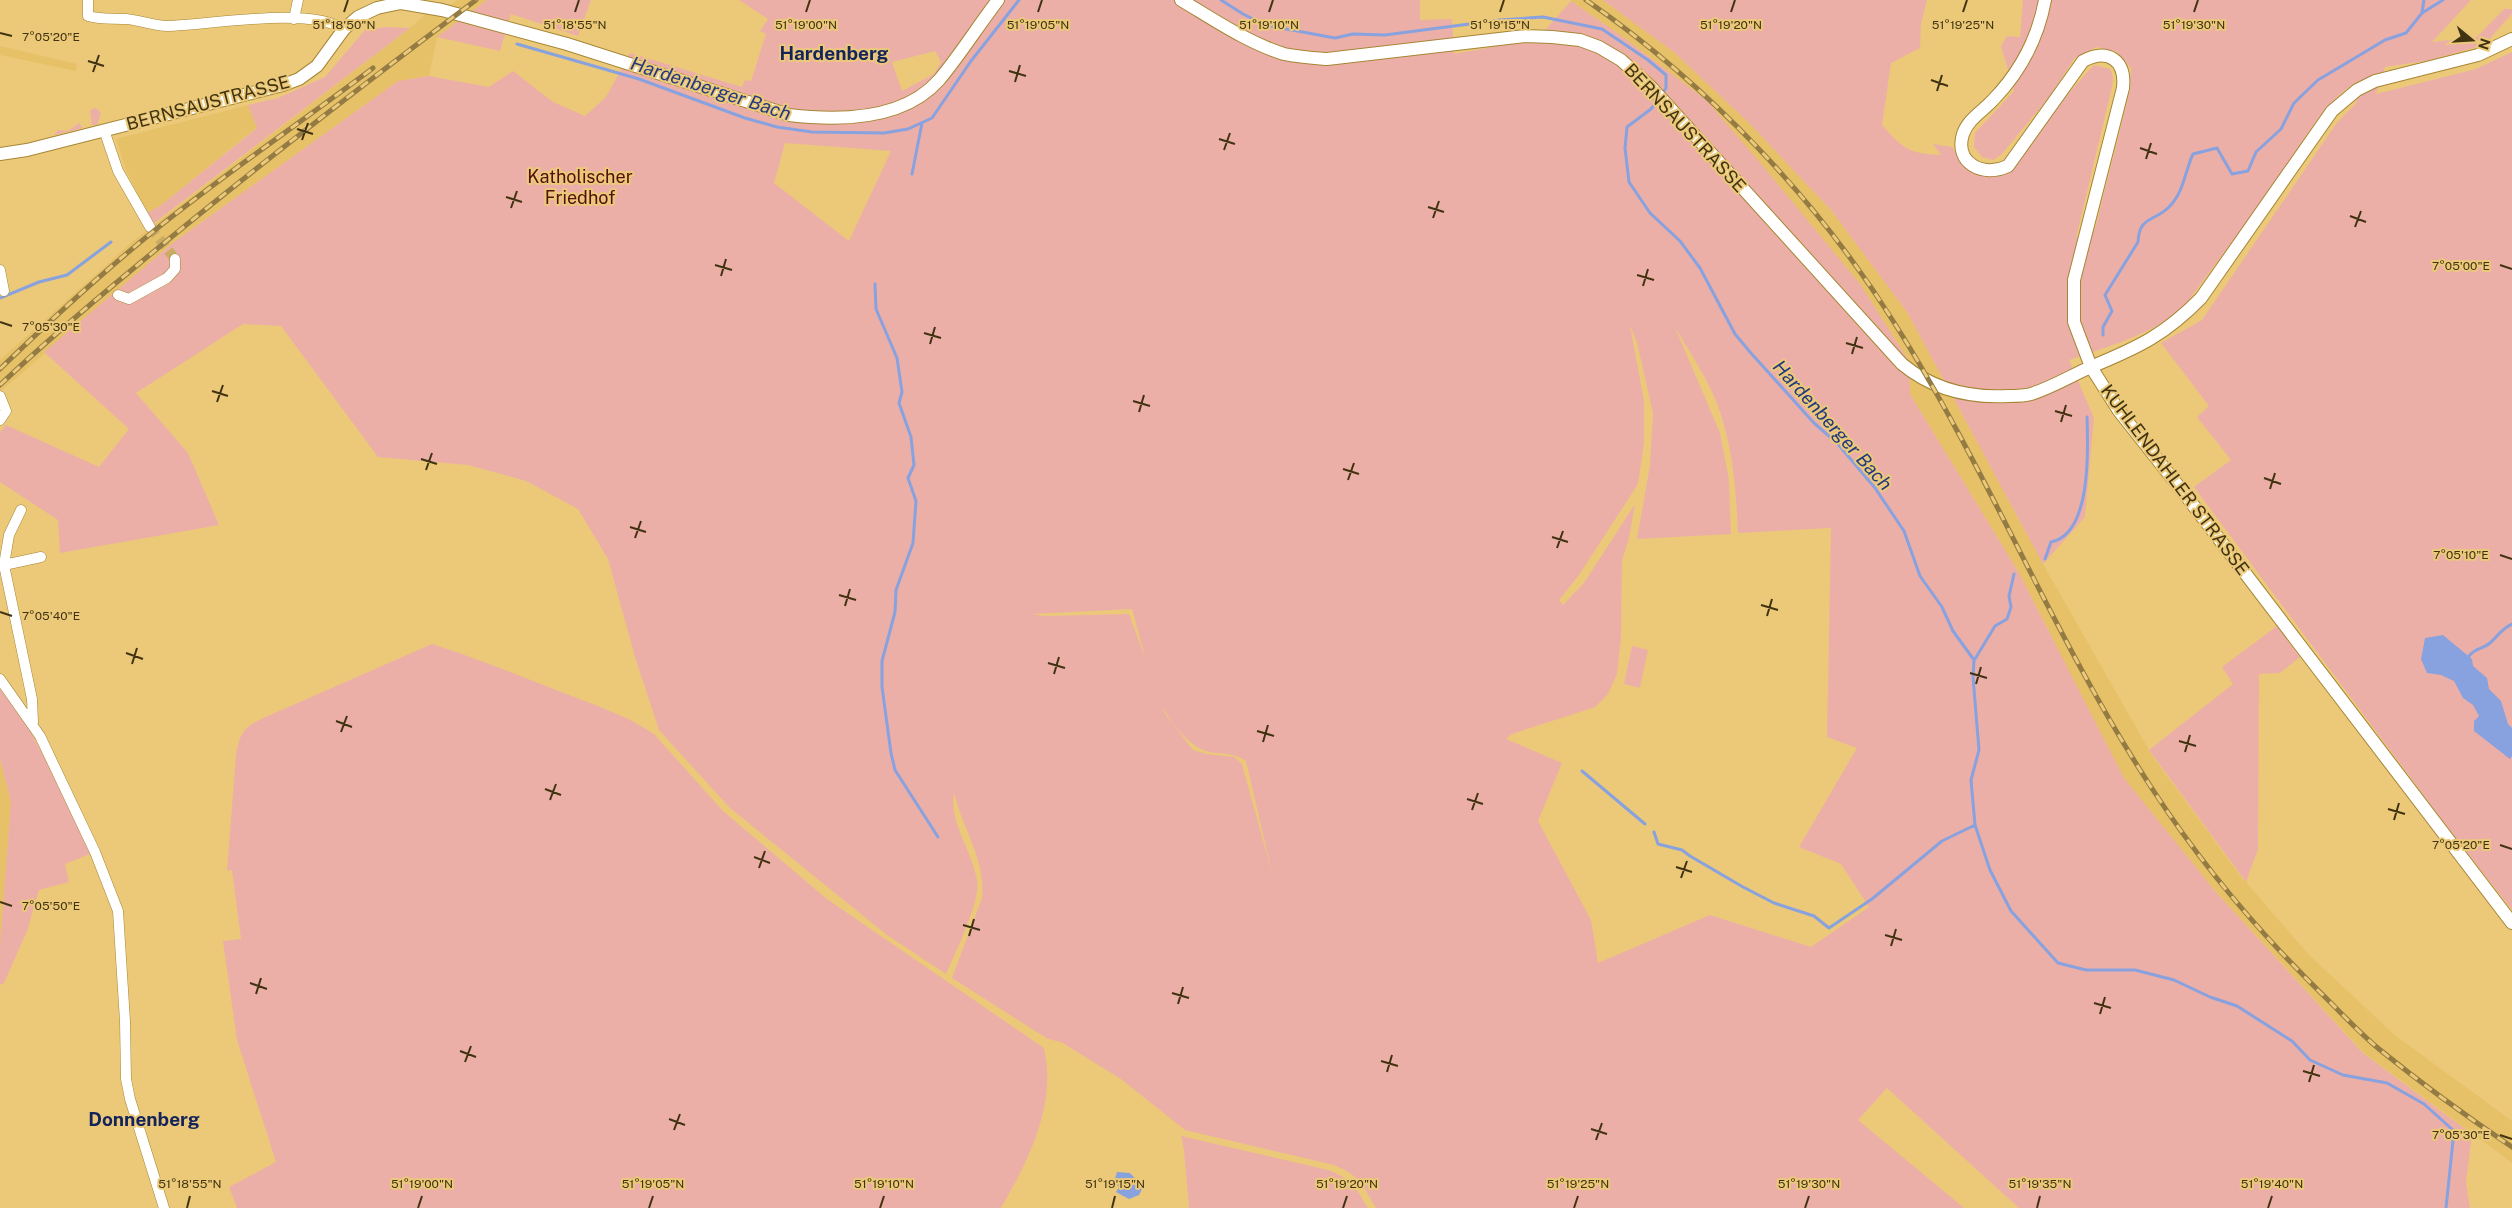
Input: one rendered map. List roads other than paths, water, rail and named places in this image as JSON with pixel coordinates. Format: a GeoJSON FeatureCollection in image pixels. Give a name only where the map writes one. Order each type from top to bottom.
{"type":"FeatureCollection","features":[{"type":"Feature","properties":{"kind":"main road","name":"BERNSAUSTRASSE"},"geometry":{"type":"LineString","coordinates":[[0,154],[27,150],[255,93],[293,81],[306,75],[323,60],[344,29],[366,12],[385,5],[402,2],[442,10],[558,41],[773,111],[820,119],[880,113],[915,99],[938,81],[998,0]]}},
{"type":"Feature","properties":{"kind":"main road","name":"BERNSAUSTRASSE"},"geometry":{"type":"LineString","coordinates":[[1181,0],[1262,46],[1285,54],[1327,59],[1525,36],[1580,40],[1599,47],[1621,60],[1651,87],[1902,364],[1916,376],[1939,387],[1987,397],[2029,395],[2062,382],[2091,366],[2128,352],[2158,336],[2183,317],[2201,298],[2332,111],[2357,90],[2374,81],[2393,75],[2478,55],[2512,39]]}},
{"type":"Feature","properties":{"kind":"main road","name":"KUHLENDAHLER STRASSE"},"geometry":{"type":"LineString","coordinates":[[2045,0],[2041,18],[2028,52],[2005,87],[1966,127],[1962,146],[1964,155],[1978,169],[1986,172],[2008,166],[2083,61],[2091,56],[2103,55],[2110,57],[2119,65],[2123,72],[2123,88],[2074,280],[2072,306],[2074,322],[2091,366],[2119,411],[2187,497],[2512,923]]}},
{"type":"Feature","properties":{"kind":"street"},"geometry":{"type":"LineString","coordinates":[[88,0],[88,16],[102,20],[128,19],[166,26],[271,17],[326,22],[344,29]]}},
{"type":"Feature","properties":{"kind":"street"},"geometry":{"type":"LineString","coordinates":[[294,19],[298,0]]}},
{"type":"Feature","properties":{"kind":"street"},"geometry":{"type":"LineString","coordinates":[[104,130],[118,171],[150,227]]}},
{"type":"Feature","properties":{"kind":"street"},"geometry":{"type":"LineString","coordinates":[[118,295],[128,299],[167,278],[175,269],[175,259]]}},
{"type":"Feature","properties":{"kind":"street"},"geometry":{"type":"LineString","coordinates":[[0,270],[4,291]]}},
{"type":"Feature","properties":{"kind":"street"},"geometry":{"type":"LineString","coordinates":[[0,396],[6,405],[6,411],[1,420]]}},
{"type":"Feature","properties":{"kind":"street"},"geometry":{"type":"LineString","coordinates":[[21,510],[9,535],[4,565],[32,699],[33,723]]}},
{"type":"Feature","properties":{"kind":"street"},"geometry":{"type":"LineString","coordinates":[[4,565],[41,556]]}},
{"type":"Feature","properties":{"kind":"street"},"geometry":{"type":"LineString","coordinates":[[0,679],[33,723],[95,852],[118,911],[126,1079],[130,1099],[164,1208]]}},
{"type":"Feature","properties":{"kind":"water"},"geometry":{"type":"Polygon","coordinates":[[[2443,635],[2472,659],[2473,666],[2487,678],[2489,689],[2501,701],[2508,724],[2512,728],[2512,756],[2510,759],[2474,731],[2474,721],[2479,716],[2473,705],[2463,698],[2454,681],[2441,675],[2427,673],[2421,659],[2425,638],[2443,635]]]}},
{"type":"Feature","properties":{"kind":"water"},"geometry":{"type":"Polygon","coordinates":[[[1117,1172],[1130,1173],[1143,1187],[1139,1195],[1129,1199],[1116,1192],[1119,1187],[1114,1182],[1117,1172]]]}},
{"type":"Feature","properties":{"kind":"waterway","name":"Hardenberger Bach"},"geometry":{"type":"LineString","coordinates":[[517,44],[639,79],[745,118],[777,127],[812,132],[884,133],[908,129],[932,118],[971,61],[1019,0]]}},
{"type":"Feature","properties":{"kind":"waterway","name":"Hardenberger Bach"},"geometry":{"type":"LineString","coordinates":[[1221,0],[1265,25],[1335,38],[1353,34],[1385,35],[1500,20],[1543,17],[1602,29],[1648,60],[1666,75],[1666,88],[1662,94]]}},
{"type":"Feature","properties":{"kind":"waterway"},"geometry":{"type":"LineString","coordinates":[[2422,12],[2424,0]]}},
{"type":"Feature","properties":{"kind":"waterway"},"geometry":{"type":"LineString","coordinates":[[2103,335],[2103,327],[2112,311],[2105,295],[2138,242],[2144,223],[2163,212],[2178,195],[2193,154],[2217,148],[2232,174],[2248,171],[2256,152],[2281,129],[2294,103],[2318,80],[2385,40],[2406,33],[2422,13],[2443,0]]}},
{"type":"Feature","properties":{"kind":"waterway","name":"Hardenberger Bach"},"geometry":{"type":"LineString","coordinates":[[1659,99],[1651,109],[1627,127],[1625,148],[1629,182],[1650,213],[1680,241],[1700,268],[1735,334],[1814,423],[1837,443],[1875,488],[1904,531],[1920,576],[1942,607],[1953,631],[1974,660],[1973,677],[1979,750],[1971,780],[1975,825],[1990,870],[2011,911],[2058,963],[2086,970],[2135,970],[2174,980],[2210,997],[2237,1006],[2292,1041],[2310,1060],[2343,1075],[2387,1083],[2424,1104],[2454,1131],[2446,1208]]}},
{"type":"Feature","properties":{"kind":"waterway"},"geometry":{"type":"LineString","coordinates":[[912,174],[922,123]]}},
{"type":"Feature","properties":{"kind":"waterway","name":"Hardenberger Bach"},"geometry":{"type":"LineString","coordinates":[[0,298],[39,282],[67,275],[111,242]]}},
{"type":"Feature","properties":{"kind":"waterway"},"geometry":{"type":"LineString","coordinates":[[875,284],[876,309],[897,358],[902,392],[899,403],[911,437],[914,465],[908,478],[916,501],[913,543],[896,590],[895,612],[882,661],[882,687],[895,770],[938,837]]}},
{"type":"Feature","properties":{"kind":"waterway"},"geometry":{"type":"LineString","coordinates":[[2045,559],[2051,542],[2064,536],[2074,523],[2081,507],[2087,468],[2087,417]]}},
{"type":"Feature","properties":{"kind":"waterway"},"geometry":{"type":"LineString","coordinates":[[1975,659],[1995,626],[2007,619],[2011,607],[2009,596],[2014,574]]}},
{"type":"Feature","properties":{"kind":"waterway"},"geometry":{"type":"LineString","coordinates":[[2469,656],[2474,651],[2487,645],[2502,630],[2512,624]]}},
{"type":"Feature","properties":{"kind":"waterway"},"geometry":{"type":"LineString","coordinates":[[1582,771],[1645,824]]}},
{"type":"Feature","properties":{"kind":"waterway"},"geometry":{"type":"LineString","coordinates":[[1654,832],[1658,844],[1682,850],[1743,887],[1774,903],[1814,916],[1829,928],[1872,899],[1942,841],[1975,825]]}},
{"type":"Feature","properties":{"kind":"tunnel"},"geometry":{"type":"LineString","coordinates":[[150,227],[175,259]]}},
{"type":"Feature","properties":{"kind":"railway"},"geometry":{"type":"LineString","coordinates":[[0,385],[83,311],[260,165],[476,0]]}},
{"type":"Feature","properties":{"kind":"railway"},"geometry":{"type":"LineString","coordinates":[[1586,0],[1674,68],[1716,106],[1795,189],[1831,232],[1864,278],[1895,324],[1962,439],[2053,617],[2118,733],[2153,790],[2192,847],[2258,927],[2305,978],[2366,1038],[2461,1112],[2512,1147]]}},
{"type":"Feature","properties":{"kind":"railway"},"geometry":{"type":"LineString","coordinates":[[0,369],[91,284],[162,224],[373,68]]}},
{"type":"Feature","properties":{"kind":"district","name":"Hardenberg"},"geometry":{"type":"Point","coordinates":[834,53]}},
{"type":"Feature","properties":{"kind":"district","name":"Donnenberg"},"geometry":{"type":"Point","coordinates":[144,1119]}},
{"type":"Feature","properties":{"kind":"park label","name":"Katholischer Friedhof"},"geometry":{"type":"Point","coordinates":[580,187]}}]}
